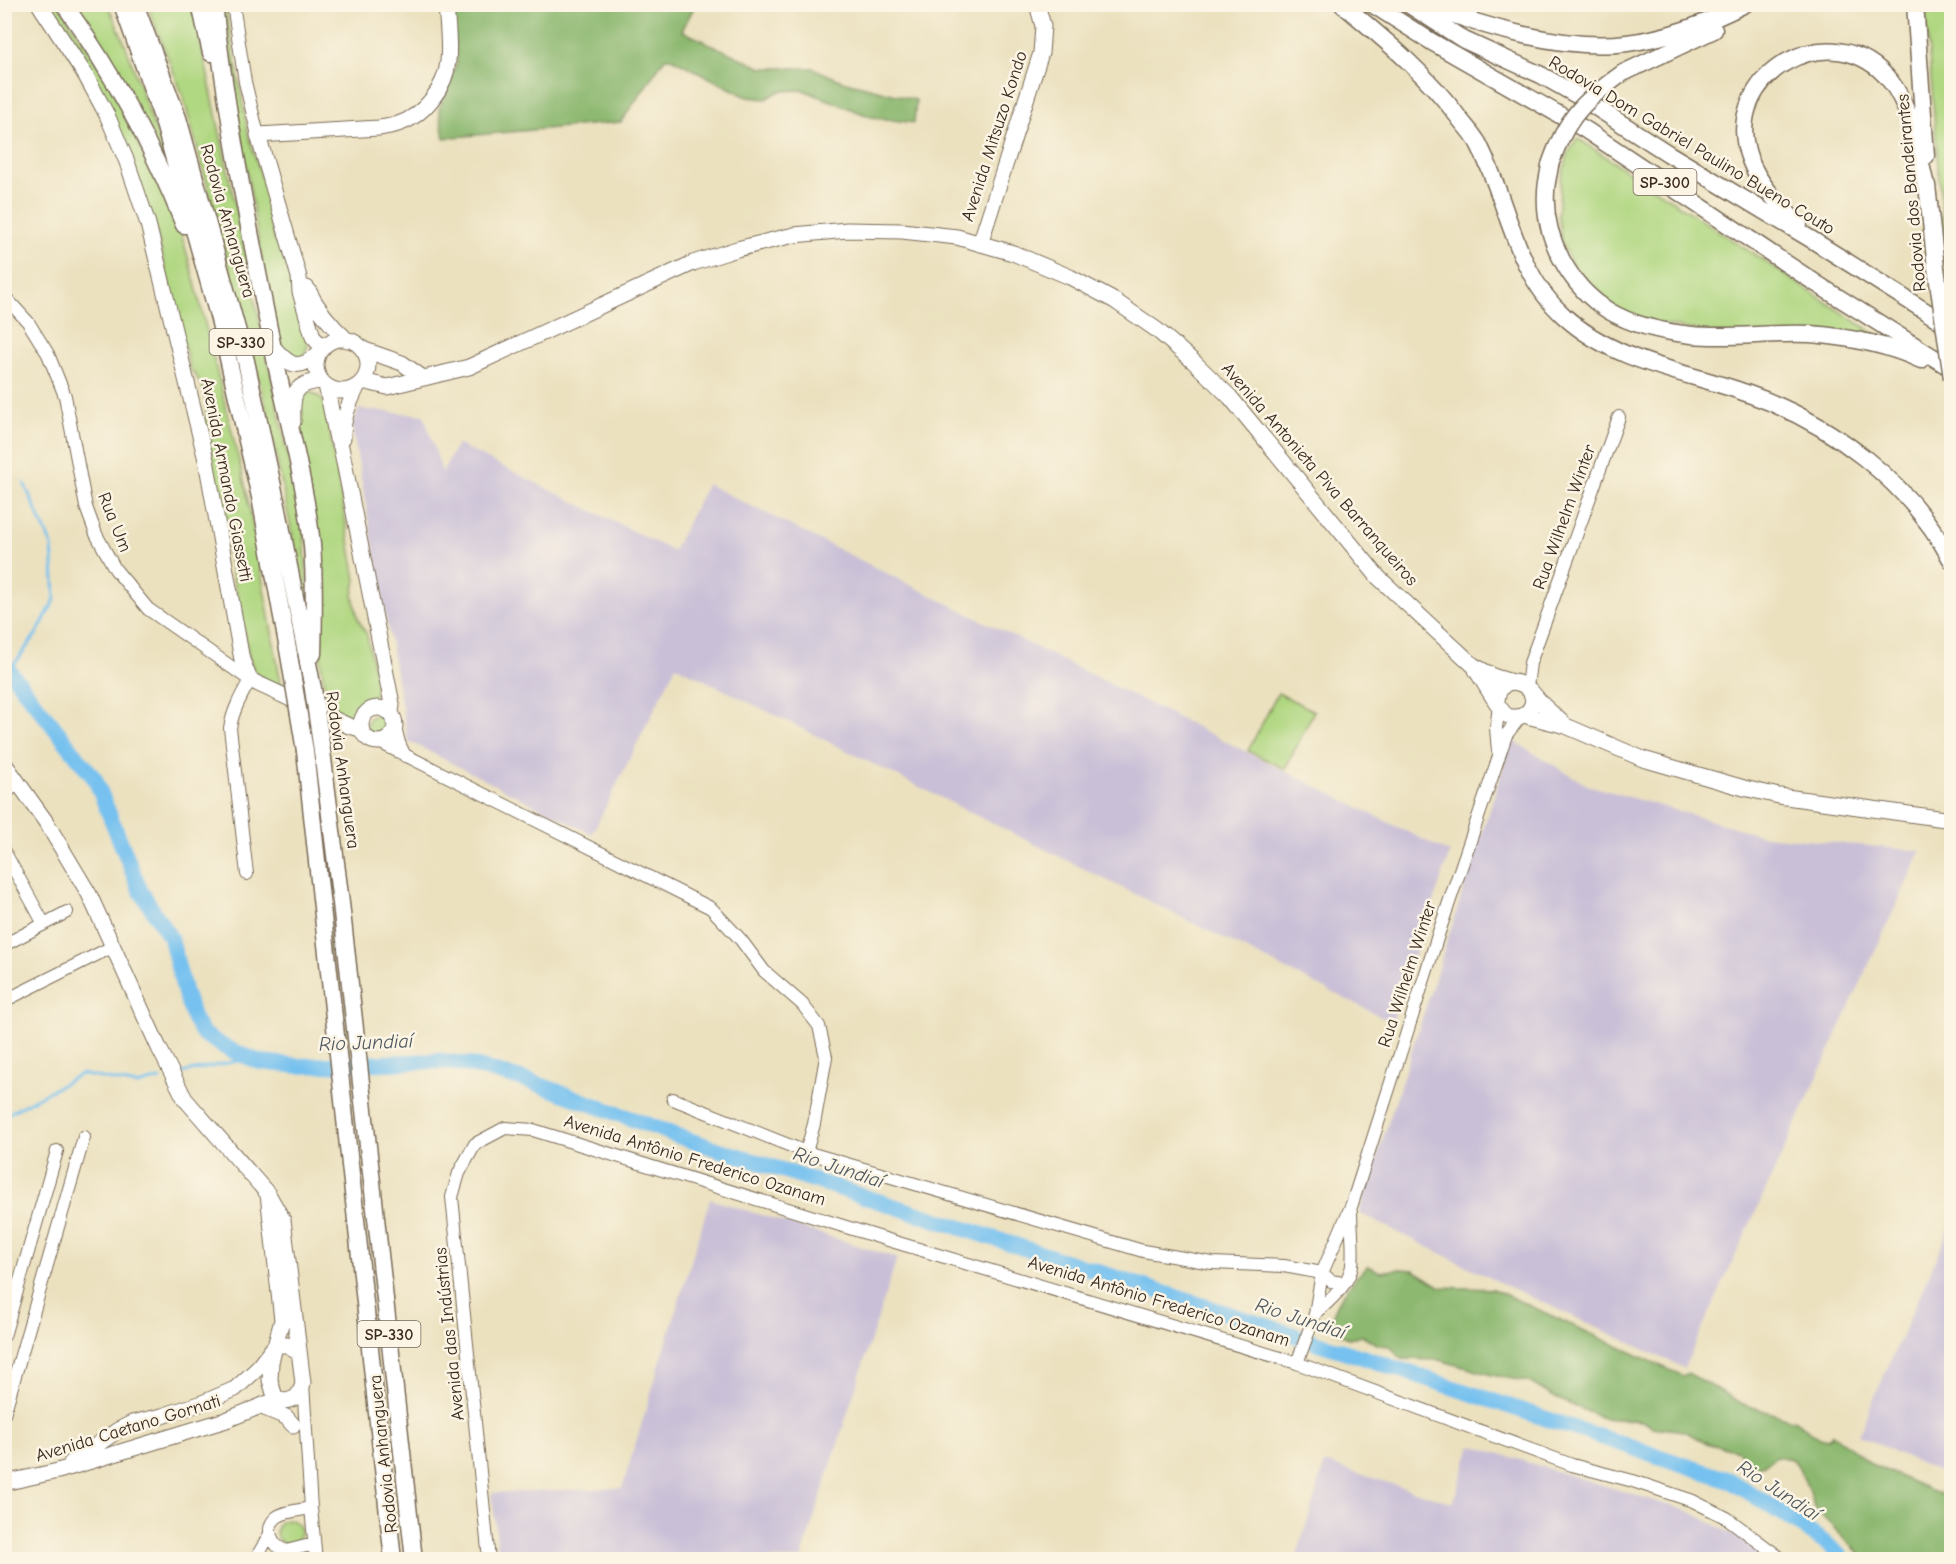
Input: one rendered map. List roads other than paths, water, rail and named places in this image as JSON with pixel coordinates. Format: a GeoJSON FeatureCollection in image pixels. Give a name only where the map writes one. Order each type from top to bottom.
{"type":"FeatureCollection","features":[{"type":"Feature","properties":{"kind":"highway"},"geometry":{"type":"LineString","coordinates":[[64,4],[113,80],[152,153],[180,215],[219,319]]}},
{"type":"Feature","properties":{"kind":"highway","name":"Rodovia Anhanguera"},"geometry":{"type":"LineString","coordinates":[[122,4],[163,120],[219,319],[260,496],[289,655],[314,751],[354,1027],[414,1560]]}},
{"type":"Feature","properties":{"kind":"highway","name":"Rodovia Anhanguera"},"geometry":{"type":"LineString","coordinates":[[135,4],[178,118],[243,349],[278,510],[313,689],[314,751],[335,1026],[393,1560]]}},
{"type":"Feature","properties":{"kind":"highway"},"geometry":{"type":"LineString","coordinates":[[200,4],[236,162],[287,418],[294,440],[312,547],[313,689]]}},
{"type":"Feature","properties":{"kind":"highway"},"geometry":{"type":"LineString","coordinates":[[214,4],[236,162]]}},
{"type":"Feature","properties":{"kind":"highway"},"geometry":{"type":"LineString","coordinates":[[1342,4],[1445,98],[1476,141],[1488,165],[1522,255],[1534,280],[1538,288],[1562,315],[1578,328],[1625,354],[1655,366],[1745,392],[1776,404],[1845,442],[1881,472],[1913,505],[1952,561]]}},
{"type":"Feature","properties":{"kind":"highway","name":"SP-300"},"geometry":{"type":"LineString","coordinates":[[1372,4],[1432,42],[1586,130],[1816,284],[1952,369]]}},
{"type":"Feature","properties":{"kind":"highway","name":"Rodovia Dom Gabriel Paulino Bueno Couto"},"geometry":{"type":"LineString","coordinates":[[1408,4],[1464,40],[1541,75],[1580,97],[1952,328]]}},
{"type":"Feature","properties":{"kind":"highway"},"geometry":{"type":"LineString","coordinates":[[1425,4],[1453,16],[1525,34],[1567,42],[1626,44],[1719,17],[1745,4]]}},
{"type":"Feature","properties":{"kind":"highway"},"geometry":{"type":"LineString","coordinates":[[1760,4],[1727,24],[1623,73],[1589,98],[1576,111],[1558,142],[1550,165],[1546,192],[1550,231],[1558,250],[1573,277],[1591,297],[1610,311],[1635,324],[1694,335],[1795,334],[1840,338],[1875,344],[1910,355],[1952,376]]}},
{"type":"Feature","properties":{"kind":"highway","name":"Rodovia dos Bandeirantes"},"geometry":{"type":"LineString","coordinates":[[1915,4],[1928,194],[1952,376]]}},
{"type":"Feature","properties":{"kind":"highway"},"geometry":{"type":"LineString","coordinates":[[1814,241],[1774,198],[1757,174],[1745,142],[1746,115],[1760,85],[1784,62],[1798,56],[1821,51],[1842,51],[1864,59],[1881,71],[1899,94],[1905,109],[1928,194]]}},
{"type":"Feature","properties":{"kind":"main road","name":"Avenida Armando Giassetti"},"geometry":{"type":"LineString","coordinates":[[39,4],[86,76],[107,115],[127,162],[148,224],[206,460],[242,660],[250,680]]}},
{"type":"Feature","properties":{"kind":"main road"},"geometry":{"type":"LineString","coordinates":[[385,672],[366,718],[370,740],[379,742],[390,737],[393,721],[392,704],[341,447],[323,383],[317,370],[321,351],[313,337],[300,292],[299,277],[258,135],[379,128],[398,124],[414,116],[437,93],[444,79],[448,62],[446,4]]}},
{"type":"Feature","properties":{"kind":"main road","name":"Avenida Mitsuzo Kondo"},"geometry":{"type":"LineString","coordinates":[[980,244],[1041,53],[1043,26],[1037,4]]}},
{"type":"Feature","properties":{"kind":"main road","name":"Avenida Antonieta Piva Barranqueiros"},"geometry":{"type":"LineString","coordinates":[[360,384],[387,387],[469,367],[693,263],[737,249],[794,235],[848,230],[902,231],[957,237],[1013,253],[1070,277],[1106,296],[1157,330],[1194,362],[1230,398],[1379,578],[1473,665]]}},
{"type":"Feature","properties":{"kind":"main road"},"geometry":{"type":"LineString","coordinates":[[299,277],[315,306],[332,327],[347,340],[362,349],[402,363],[423,378]]}},
{"type":"Feature","properties":{"kind":"main road"},"geometry":{"type":"LineString","coordinates":[[273,347],[285,362],[302,365],[310,361],[330,342],[347,340]]}},
{"type":"Feature","properties":{"kind":"main road"},"geometry":{"type":"LineString","coordinates":[[341,447],[346,412],[368,365],[367,356],[362,349]]}},
{"type":"Feature","properties":{"kind":"main road"},"geometry":{"type":"LineString","coordinates":[[294,440],[295,392],[303,383],[323,383],[341,391],[360,384]]}},
{"type":"Feature","properties":{"kind":"main road"},"geometry":{"type":"LineString","coordinates":[[1473,665],[1494,677],[1521,685],[1566,726]]}},
{"type":"Feature","properties":{"kind":"main road"},"geometry":{"type":"LineString","coordinates":[[1473,665],[1508,716],[1522,716],[1566,726],[1643,759],[1744,788],[1779,796],[1952,820]]}},
{"type":"Feature","properties":{"kind":"main road"},"geometry":{"type":"LineString","coordinates":[[250,680],[337,719],[366,718],[386,710],[393,721]]}},
{"type":"Feature","properties":{"kind":"main road"},"geometry":{"type":"LineString","coordinates":[[1498,703],[1501,688],[1521,685]]}},
{"type":"Feature","properties":{"kind":"main road"},"geometry":{"type":"LineString","coordinates":[[1521,685],[1533,701],[1531,707],[1522,716]]}},
{"type":"Feature","properties":{"kind":"main road"},"geometry":{"type":"LineString","coordinates":[[6,768],[20,783],[46,822],[89,894],[185,1099],[268,1194],[303,1383]]}},
{"type":"Feature","properties":{"kind":"main road"},"geometry":{"type":"LineString","coordinates":[[280,1400],[272,1390],[270,1380],[271,1362],[282,1320],[285,1283]]}},
{"type":"Feature","properties":{"kind":"main road"},"geometry":{"type":"LineString","coordinates":[[276,1344],[288,1345],[299,1352]]}},
{"type":"Feature","properties":{"kind":"main road"},"geometry":{"type":"LineString","coordinates":[[58,1472],[118,1430],[132,1423],[196,1406],[235,1389],[256,1370],[276,1344]]}},
{"type":"Feature","properties":{"kind":"main road","name":"Avenida Caetano Gornati"},"geometry":{"type":"LineString","coordinates":[[4,1483],[58,1472],[280,1400],[296,1398],[301,1392],[303,1383]]}},
{"type":"Feature","properties":{"kind":"main road"},"geometry":{"type":"LineString","coordinates":[[262,1407],[286,1417],[293,1425]]}},
{"type":"Feature","properties":{"kind":"main road"},"geometry":{"type":"LineString","coordinates":[[132,1423],[127,1437],[137,1447]]}},
{"type":"Feature","properties":{"kind":"street"},"geometry":{"type":"LineString","coordinates":[[233,4],[245,81],[258,135]]}},
{"type":"Feature","properties":{"kind":"street","name":"Rua Um"},"geometry":{"type":"LineString","coordinates":[[4,296],[28,322],[48,354],[65,396],[86,507],[96,534],[115,569],[148,609],[250,680]]}},
{"type":"Feature","properties":{"kind":"street","name":"Rua Wilhelm Winter"},"geometry":{"type":"LineString","coordinates":[[1521,685],[1619,417]]}},
{"type":"Feature","properties":{"kind":"street"},"geometry":{"type":"LineString","coordinates":[[247,874],[230,728],[238,701],[250,680]]}},
{"type":"Feature","properties":{"kind":"street","name":"Rua Wilhelm Winter"},"geometry":{"type":"LineString","coordinates":[[1498,703],[1496,728],[1499,756]]}},
{"type":"Feature","properties":{"kind":"street","name":"Rua Wilhelm Winter"},"geometry":{"type":"LineString","coordinates":[[1352,1204],[1440,929],[1506,735],[1522,716]]}},
{"type":"Feature","properties":{"kind":"street"},"geometry":{"type":"LineString","coordinates":[[393,721],[405,756]]}},
{"type":"Feature","properties":{"kind":"street"},"geometry":{"type":"LineString","coordinates":[[379,742],[711,908],[741,940],[764,971],[802,1004],[819,1026],[826,1056],[814,1124],[806,1152]]}},
{"type":"Feature","properties":{"kind":"street"},"geometry":{"type":"LineString","coordinates":[[4,794],[20,783]]}},
{"type":"Feature","properties":{"kind":"street"},"geometry":{"type":"LineString","coordinates":[[4,851],[44,924]]}},
{"type":"Feature","properties":{"kind":"street"},"geometry":{"type":"LineString","coordinates":[[4,945],[67,912]]}},
{"type":"Feature","properties":{"kind":"street"},"geometry":{"type":"LineString","coordinates":[[4,1001],[114,946]]}},
{"type":"Feature","properties":{"kind":"street"},"geometry":{"type":"LineString","coordinates":[[673,1100],[806,1152],[1143,1251],[1212,1263],[1284,1266],[1322,1273],[1331,1281],[1343,1283]]}},
{"type":"Feature","properties":{"kind":"street","name":"Avenida Antônio Frederico Ozanam"},"geometry":{"type":"LineString","coordinates":[[505,1128],[533,1130],[894,1242],[1299,1357],[1572,1465],[1633,1481],[1693,1501],[1727,1518],[1784,1560]]}},
{"type":"Feature","properties":{"kind":"street","name":"Avenida das Indústrias"},"geometry":{"type":"LineString","coordinates":[[489,1560],[452,1197],[459,1173],[475,1144],[505,1128]]}},
{"type":"Feature","properties":{"kind":"street"},"geometry":{"type":"LineString","coordinates":[[5,1411],[84,1137]]}},
{"type":"Feature","properties":{"kind":"street"},"geometry":{"type":"LineString","coordinates":[[4,1336],[57,1151]]}},
{"type":"Feature","properties":{"kind":"street"},"geometry":{"type":"LineString","coordinates":[[53,1164],[74,1170]]}},
{"type":"Feature","properties":{"kind":"street"},"geometry":{"type":"LineString","coordinates":[[1299,1357],[1314,1316],[1322,1273],[1352,1204]]}},
{"type":"Feature","properties":{"kind":"street"},"geometry":{"type":"LineString","coordinates":[[1314,1316],[1329,1301],[1350,1272],[1352,1204]]}},
{"type":"Feature","properties":{"kind":"street"},"geometry":{"type":"LineString","coordinates":[[1330,1253],[1337,1252],[1352,1261]]}},
{"type":"Feature","properties":{"kind":"street"},"geometry":{"type":"LineString","coordinates":[[303,1383],[316,1560]]}},
{"type":"Feature","properties":{"kind":"street"},"geometry":{"type":"LineString","coordinates":[[280,1400],[308,1459]]}},
{"type":"Feature","properties":{"kind":"street"},"geometry":{"type":"LineString","coordinates":[[255,1560],[277,1517],[311,1508]]}},
{"type":"Feature","properties":{"kind":"street"},"geometry":{"type":"LineString","coordinates":[[270,1534],[275,1545],[290,1555],[314,1544]]}},
{"type":"Feature","properties":{"kind":"waterway"},"geometry":{"type":"LineString","coordinates":[[10,670],[37,633],[55,599],[52,546],[24,483]]}},
{"type":"Feature","properties":{"kind":"waterway","name":"Rio Jundiaí"},"geometry":{"type":"LineString","coordinates":[[4,664],[95,779],[140,890],[171,939],[194,1019],[203,1034],[226,1048],[260,1062],[299,1066],[440,1061],[470,1065],[529,1081],[689,1140],[1365,1358],[1729,1480],[1785,1515],[1828,1545],[1844,1560]]}},
{"type":"Feature","properties":{"kind":"waterway"},"geometry":{"type":"LineString","coordinates":[[177,1074],[237,1061],[260,1062]]}},
{"type":"Feature","properties":{"kind":"waterway"},"geometry":{"type":"LineString","coordinates":[[4,1116],[81,1074],[137,1085],[160,1079]]}}]}
